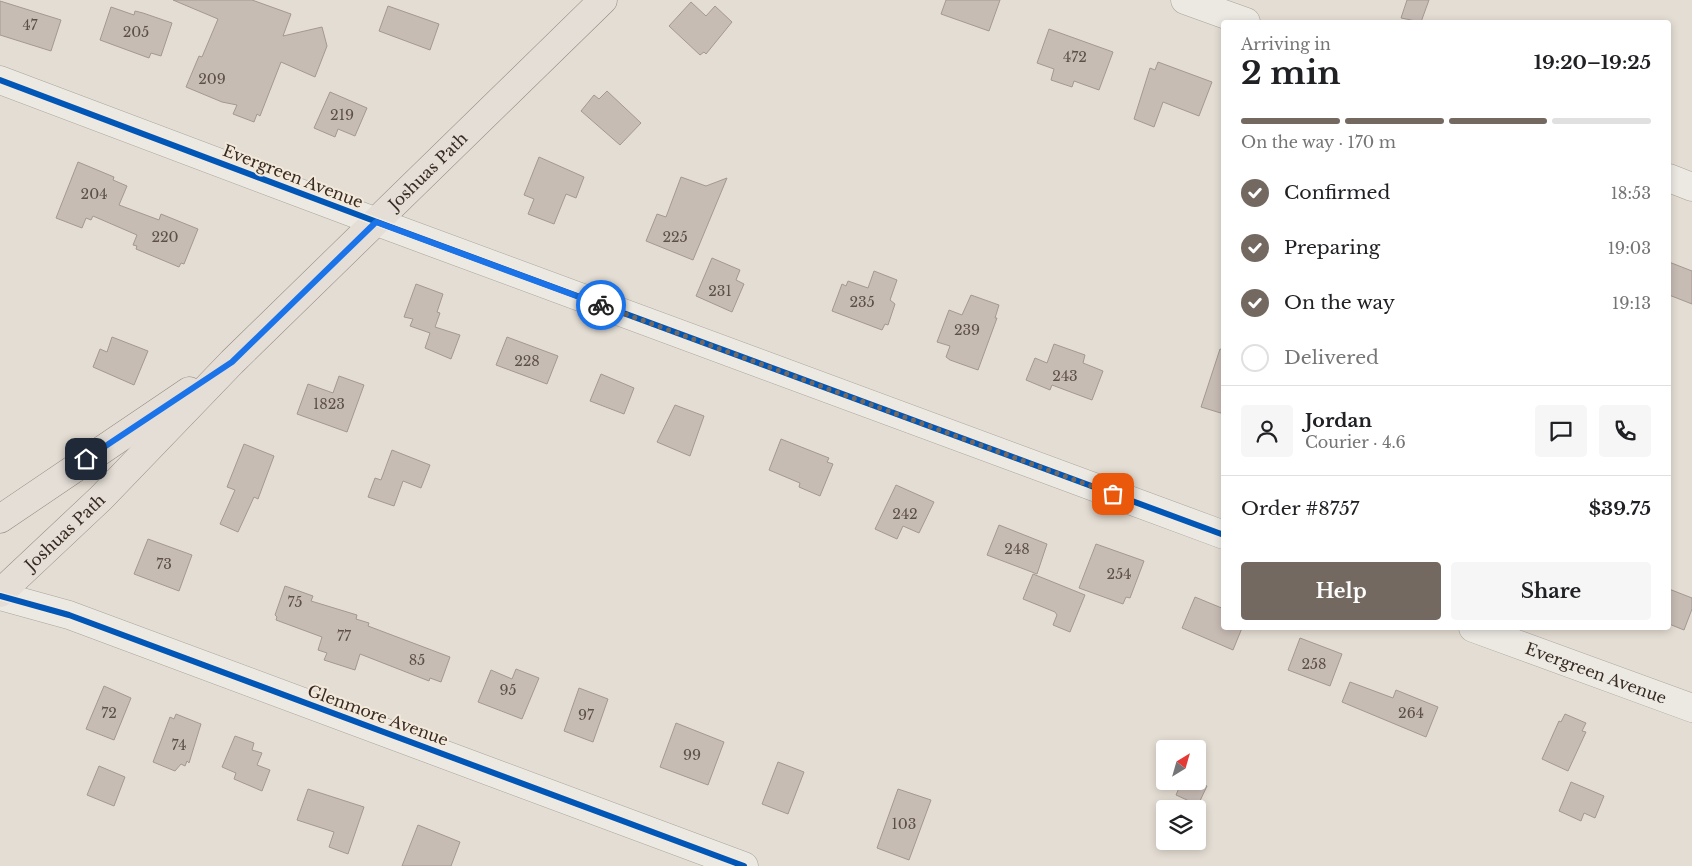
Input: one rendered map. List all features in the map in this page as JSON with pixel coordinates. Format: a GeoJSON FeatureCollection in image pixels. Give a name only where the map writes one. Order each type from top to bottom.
{"type":"FeatureCollection","features":[{"type":"Feature","properties":{"kind":"main road","name":"Joshuas Path"},"geometry":{"type":"LineString","coordinates":[[0,595],[102,498],[232,362],[603,0]]}},
{"type":"Feature","properties":{"kind":"main road","name":"Joshuas Path"},"geometry":{"type":"LineString","coordinates":[[0,519],[38,491],[232,362]]}},
{"type":"Feature","properties":{"kind":"street"},"geometry":{"type":"LineString","coordinates":[[1185,0],[1240,20]]}},
{"type":"Feature","properties":{"kind":"street","name":"Evergreen Avenue"},"geometry":{"type":"LineString","coordinates":[[0,80],[376,222],[1221,534]]}},
{"type":"Feature","properties":{"kind":"street"},"geometry":{"type":"LineString","coordinates":[[1671,179],[1692,187]]}},
{"type":"Feature","properties":{"kind":"street","name":"Glenmore Avenue"},"geometry":{"type":"LineString","coordinates":[[0,595],[69,615],[744,866]]}},
{"type":"Feature","properties":{"kind":"street","name":"Evergreen Avenue"},"geometry":{"type":"LineString","coordinates":[[1478,630],[1692,708]]}},
{"type":"Feature","properties":{"kind":"building"},"geometry":{"type":"Polygon","coordinates":[[[173,0],[252,0],[291,14],[283,36],[322,27],[327,46],[315,77],[281,62],[260,116],[257,114],[254,122],[233,114],[237,105],[222,102],[186,87],[199,56],[202,57],[218,19],[173,0]]]}},
{"type":"Feature","properties":{"kind":"building"},"geometry":{"type":"Polygon","coordinates":[[[946,0],[1000,0],[989,31],[941,14],[946,0]]]}},
{"type":"Feature","properties":{"kind":"building"},"geometry":{"type":"Polygon","coordinates":[[[1407,0],[1429,0],[1422,20],[1401,18],[1407,0]]]}},
{"type":"Feature","properties":{"kind":"building"},"geometry":{"type":"Polygon","coordinates":[[[0,1],[61,20],[51,51],[0,35],[0,1]]]}},
{"type":"Feature","properties":{"kind":"building"},"geometry":{"type":"Polygon","coordinates":[[[691,2],[706,16],[715,6],[732,22],[706,54],[704,52],[700,55],[669,26],[691,2]]]}},
{"type":"Feature","properties":{"kind":"building"},"geometry":{"type":"Polygon","coordinates":[[[388,6],[439,24],[430,50],[379,31],[388,6]]]}},
{"type":"Feature","properties":{"kind":"building"},"geometry":{"type":"Polygon","coordinates":[[[111,7],[134,15],[135,11],[143,13],[172,23],[161,56],[151,53],[149,58],[100,40],[111,7]]]}},
{"type":"Feature","properties":{"kind":"building"},"geometry":{"type":"Polygon","coordinates":[[[1049,29],[1113,52],[1099,90],[1074,81],[1072,87],[1051,80],[1054,69],[1037,63],[1049,29]]]}},
{"type":"Feature","properties":{"kind":"building"},"geometry":{"type":"Polygon","coordinates":[[[1158,62],[1212,82],[1199,116],[1163,102],[1154,127],[1134,119],[1150,68],[1155,70],[1158,62]]]}},
{"type":"Feature","properties":{"kind":"building"},"geometry":{"type":"Polygon","coordinates":[[[607,91],[641,123],[620,145],[581,111],[594,95],[599,99],[607,91]]]}},
{"type":"Feature","properties":{"kind":"building"},"geometry":{"type":"Polygon","coordinates":[[[330,92],[367,108],[355,136],[338,129],[335,137],[314,128],[330,92]]]}},
{"type":"Feature","properties":{"kind":"building"},"geometry":{"type":"Polygon","coordinates":[[[539,157],[584,177],[576,198],[566,194],[554,224],[528,214],[534,199],[524,195],[539,157]]]}},
{"type":"Feature","properties":{"kind":"building"},"geometry":{"type":"Polygon","coordinates":[[[78,162],[114,177],[113,180],[127,186],[119,205],[159,220],[161,214],[198,229],[184,264],[181,263],[179,267],[136,249],[137,246],[133,245],[137,235],[93,216],[91,220],[86,218],[82,228],[56,218],[78,162]]]}},
{"type":"Feature","properties":{"kind":"building"},"geometry":{"type":"Polygon","coordinates":[[[681,177],[706,186],[727,178],[693,260],[646,241],[657,214],[666,217],[681,177]]]}},
{"type":"Feature","properties":{"kind":"building"},"geometry":{"type":"Polygon","coordinates":[[[712,258],[740,270],[736,280],[744,284],[732,312],[696,296],[712,258]]]}},
{"type":"Feature","properties":{"kind":"building"},"geometry":{"type":"Polygon","coordinates":[[[1671,263],[1692,271],[1692,304],[1671,296],[1671,263]]]}},
{"type":"Feature","properties":{"kind":"building"},"geometry":{"type":"Polygon","coordinates":[[[874,271],[897,280],[890,300],[895,304],[888,325],[885,324],[882,330],[832,311],[842,284],[846,286],[848,281],[868,288],[874,271]]]}},
{"type":"Feature","properties":{"kind":"building"},"geometry":{"type":"Polygon","coordinates":[[[416,284],[443,294],[437,312],[440,313],[435,327],[460,335],[451,359],[425,348],[430,333],[410,326],[413,319],[404,317],[416,284]]]}},
{"type":"Feature","properties":{"kind":"building"},"geometry":{"type":"Polygon","coordinates":[[[971,295],[999,305],[995,318],[997,318],[978,370],[950,360],[946,357],[950,346],[937,342],[949,310],[962,315],[971,295]]]}},
{"type":"Feature","properties":{"kind":"building"},"geometry":{"type":"Polygon","coordinates":[[[112,337],[148,351],[134,385],[93,367],[100,349],[107,352],[112,337]]]}},
{"type":"Feature","properties":{"kind":"building"},"geometry":{"type":"Polygon","coordinates":[[[507,337],[558,356],[547,384],[496,365],[507,337]]]}},
{"type":"Feature","properties":{"kind":"building"},"geometry":{"type":"Polygon","coordinates":[[[1054,344],[1085,355],[1083,363],[1103,371],[1092,400],[1052,385],[1050,390],[1026,380],[1035,358],[1047,363],[1054,344]]]}},
{"type":"Feature","properties":{"kind":"building"},"geometry":{"type":"Polygon","coordinates":[[[1220,349],[1221,349],[1221,413],[1201,407],[1220,349]]]}},
{"type":"Feature","properties":{"kind":"building"},"geometry":{"type":"Polygon","coordinates":[[[601,374],[634,388],[624,414],[590,401],[601,374]]]}},
{"type":"Feature","properties":{"kind":"building"},"geometry":{"type":"Polygon","coordinates":[[[339,376],[364,385],[347,432],[297,414],[308,384],[333,393],[339,376]]]}},
{"type":"Feature","properties":{"kind":"building"},"geometry":{"type":"Polygon","coordinates":[[[675,405],[704,416],[690,456],[657,442],[675,405]]]}},
{"type":"Feature","properties":{"kind":"building"},"geometry":{"type":"Polygon","coordinates":[[[781,439],[829,458],[827,462],[833,464],[820,496],[799,487],[800,483],[769,470],[781,439]]]}},
{"type":"Feature","properties":{"kind":"building"},"geometry":{"type":"Polygon","coordinates":[[[244,444],[274,456],[258,499],[254,497],[238,532],[220,524],[235,490],[227,487],[244,444]]]}},
{"type":"Feature","properties":{"kind":"building"},"geometry":{"type":"Polygon","coordinates":[[[392,450],[430,465],[421,488],[403,481],[394,506],[368,497],[375,478],[381,480],[392,450]]]}},
{"type":"Feature","properties":{"kind":"building"},"geometry":{"type":"Polygon","coordinates":[[[896,485],[934,502],[919,533],[903,526],[897,539],[875,529],[896,485]]]}},
{"type":"Feature","properties":{"kind":"building"},"geometry":{"type":"Polygon","coordinates":[[[999,525],[1047,544],[1037,574],[987,555],[999,525]]]}},
{"type":"Feature","properties":{"kind":"building"},"geometry":{"type":"Polygon","coordinates":[[[148,539],[192,555],[179,591],[134,574],[148,539]]]}},
{"type":"Feature","properties":{"kind":"building"},"geometry":{"type":"Polygon","coordinates":[[[1096,544],[1144,561],[1130,598],[1126,597],[1123,604],[1079,588],[1096,544]]]}},
{"type":"Feature","properties":{"kind":"building"},"geometry":{"type":"Polygon","coordinates":[[[1033,574],[1085,595],[1070,632],[1053,625],[1057,615],[1055,612],[1023,599],[1033,574]]]}},
{"type":"Feature","properties":{"kind":"building"},"geometry":{"type":"Polygon","coordinates":[[[285,586],[313,596],[311,601],[357,615],[356,619],[369,623],[368,626],[450,657],[441,682],[430,678],[429,681],[360,654],[355,670],[324,660],[327,653],[318,650],[322,637],[276,620],[277,617],[275,615],[285,586]]]}},
{"type":"Feature","properties":{"kind":"building"},"geometry":{"type":"Polygon","coordinates":[[[1671,590],[1692,598],[1692,609],[1684,630],[1671,625],[1671,590]]]}},
{"type":"Feature","properties":{"kind":"building"},"geometry":{"type":"Polygon","coordinates":[[[1195,597],[1221,608],[1221,630],[1241,630],[1233,650],[1182,628],[1195,597]]]}},
{"type":"Feature","properties":{"kind":"building"},"geometry":{"type":"Polygon","coordinates":[[[1300,638],[1342,654],[1330,686],[1288,670],[1300,638]]]}},
{"type":"Feature","properties":{"kind":"building"},"geometry":{"type":"Polygon","coordinates":[[[516,669],[539,678],[522,719],[478,702],[491,670],[512,679],[516,669]]]}},
{"type":"Feature","properties":{"kind":"building"},"geometry":{"type":"Polygon","coordinates":[[[1350,682],[1393,698],[1396,690],[1438,707],[1426,737],[1342,702],[1350,682]]]}},
{"type":"Feature","properties":{"kind":"building"},"geometry":{"type":"Polygon","coordinates":[[[104,686],[131,698],[114,740],[86,729],[104,686]]]}},
{"type":"Feature","properties":{"kind":"building"},"geometry":{"type":"Polygon","coordinates":[[[579,688],[608,699],[593,742],[564,731],[579,688]]]}},
{"type":"Feature","properties":{"kind":"building"},"geometry":{"type":"Polygon","coordinates":[[[176,714],[201,724],[189,763],[187,761],[185,766],[181,764],[175,771],[153,762],[170,717],[174,719],[176,714]]]}},
{"type":"Feature","properties":{"kind":"building"},"geometry":{"type":"Polygon","coordinates":[[[1565,714],[1586,723],[1582,731],[1586,732],[1568,771],[1542,759],[1559,721],[1561,722],[1565,714]]]}},
{"type":"Feature","properties":{"kind":"building"},"geometry":{"type":"Polygon","coordinates":[[[676,723],[724,742],[708,785],[660,767],[676,723]]]}},
{"type":"Feature","properties":{"kind":"building"},"geometry":{"type":"Polygon","coordinates":[[[235,736],[254,743],[252,750],[262,753],[257,765],[270,770],[262,791],[234,779],[236,773],[222,767],[235,736]]]}},
{"type":"Feature","properties":{"kind":"building"},"geometry":{"type":"Polygon","coordinates":[[[778,762],[804,772],[788,814],[762,804],[778,762]]]}},
{"type":"Feature","properties":{"kind":"building"},"geometry":{"type":"Polygon","coordinates":[[[99,766],[125,777],[114,806],[87,795],[99,766]]]}},
{"type":"Feature","properties":{"kind":"building"},"geometry":{"type":"Polygon","coordinates":[[[1571,782],[1604,796],[1595,818],[1584,813],[1581,821],[1559,811],[1571,782]]]}},
{"type":"Feature","properties":{"kind":"building"},"geometry":{"type":"Polygon","coordinates":[[[308,789],[364,807],[348,854],[329,847],[334,832],[297,820],[308,789]]]}},
{"type":"Feature","properties":{"kind":"building"},"geometry":{"type":"Polygon","coordinates":[[[898,789],[931,800],[909,860],[877,848],[898,789]]]}},
{"type":"Feature","properties":{"kind":"building"},"geometry":{"type":"Polygon","coordinates":[[[1178,790],[1205,790],[1200,800],[1187,800],[1176,795],[1178,790]]]}},
{"type":"Feature","properties":{"kind":"building"},"geometry":{"type":"Polygon","coordinates":[[[418,825],[460,842],[451,866],[402,866],[418,825]]]}},
{"type":"Feature","properties":{"kind":"cycle path"},"geometry":{"type":"LineString","coordinates":[[0,80],[377,222],[1221,534]]}},
{"type":"Feature","properties":{"kind":"cycle path"},"geometry":{"type":"LineString","coordinates":[[0,596],[69,615],[744,866]]}},
{"type":"Feature","properties":{"kind":"way so far"},"geometry":{"type":"LineString","coordinates":[[601,305],[1113,494]]}},
{"type":"Feature","properties":{"kind":"route"},"geometry":{"type":"LineString","coordinates":[[86,459],[232,362],[376,222],[601,305]]}}]}
